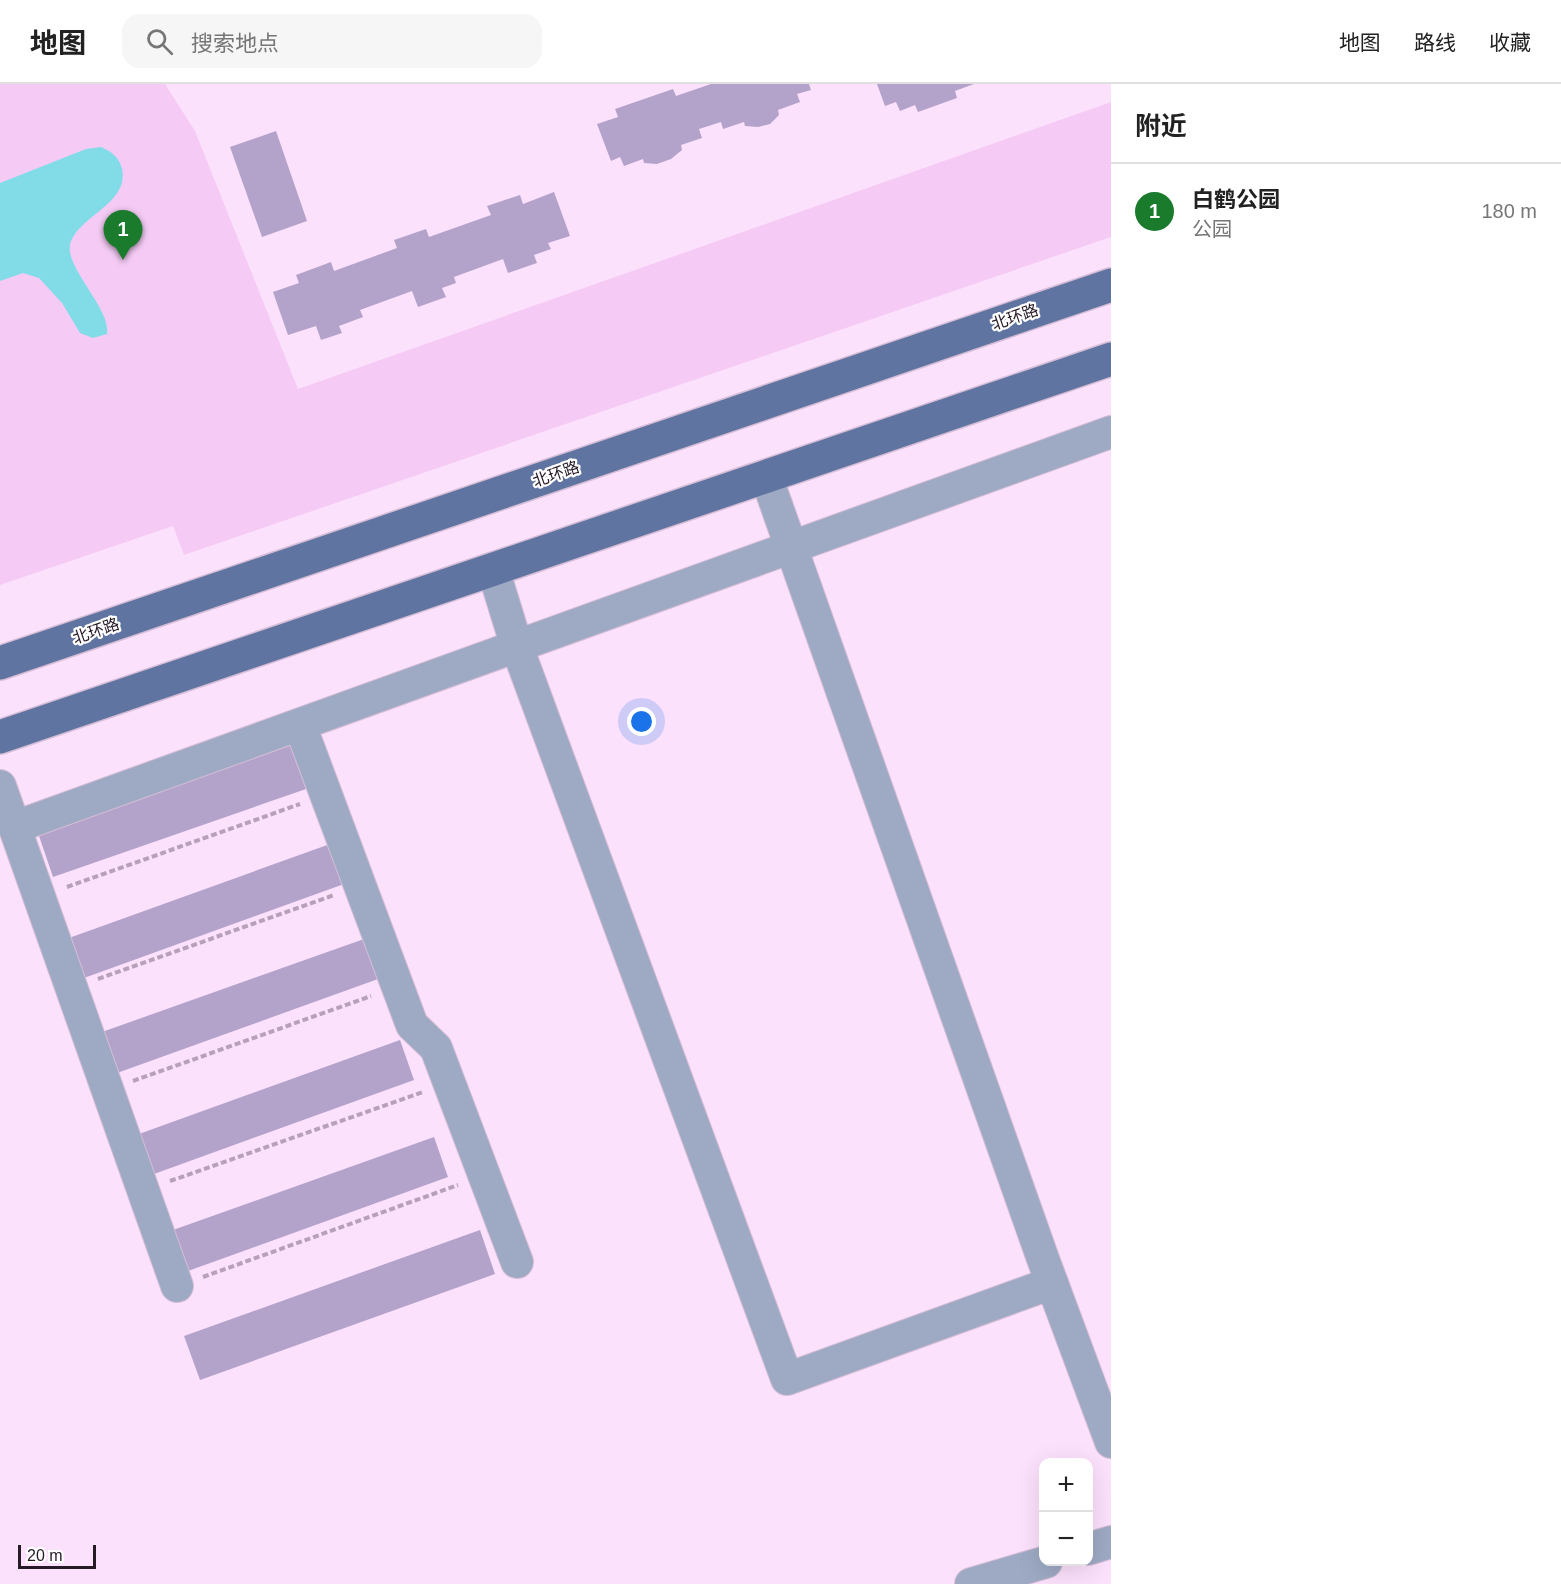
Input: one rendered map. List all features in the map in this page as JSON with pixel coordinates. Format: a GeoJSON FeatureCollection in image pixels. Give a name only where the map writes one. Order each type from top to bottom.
{"type":"FeatureCollection","features":[{"type":"Feature","properties":{"kind":"main road","name":"北环路"},"geometry":{"type":"LineString","coordinates":[[0,663],[1111,285]]}},
{"type":"Feature","properties":{"kind":"main road"},"geometry":{"type":"LineString","coordinates":[[0,737],[1111,359]]}},
{"type":"Feature","properties":{"kind":"street"},"geometry":{"type":"LineString","coordinates":[[15,827],[1111,432]]}},
{"type":"Feature","properties":{"kind":"street"},"geometry":{"type":"LineString","coordinates":[[766,476],[1052,1283],[1111,1442]]}},
{"type":"Feature","properties":{"kind":"street"},"geometry":{"type":"LineString","coordinates":[[493,569],[517,647],[788,1379],[1052,1283]]}},
{"type":"Feature","properties":{"kind":"street"},"geometry":{"type":"LineString","coordinates":[[300,724],[412,1025],[436,1048],[517,1262]]}},
{"type":"Feature","properties":{"kind":"street"},"geometry":{"type":"LineString","coordinates":[[0,786],[177,1286]]}},
{"type":"Feature","properties":{"kind":"street"},"geometry":{"type":"LineString","coordinates":[[1093,1548],[1111,1542]]}},
{"type":"Feature","properties":{"kind":"street"},"geometry":{"type":"LineString","coordinates":[[971,1584],[1039,1564]]}},
{"type":"Feature","properties":{"kind":"path"},"geometry":{"type":"LineString","coordinates":[[39,897],[326,794]]}},
{"type":"Feature","properties":{"kind":"path"},"geometry":{"type":"LineString","coordinates":[[71,988],[360,886]]}},
{"type":"Feature","properties":{"kind":"path"},"geometry":{"type":"LineString","coordinates":[[107,1091],[398,986]]}},
{"type":"Feature","properties":{"kind":"path"},"geometry":{"type":"LineString","coordinates":[[143,1191],[449,1083]]}},
{"type":"Feature","properties":{"kind":"path"},"geometry":{"type":"LineString","coordinates":[[177,1286],[484,1176]]}},
{"type":"Feature","properties":{"kind":"shaded area"},"geometry":{"type":"Polygon","coordinates":[[[0,84],[165,84],[195,131],[298,389],[1111,102],[1111,237],[184,555],[173,526],[0,585],[0,84]]]}},
{"type":"Feature","properties":{"kind":"water"},"geometry":{"type":"Polygon","coordinates":[[[101,147],[112,153],[119,161],[122,181],[119,191],[112,200],[77,232],[71,241],[70,251],[79,274],[102,311],[106,323],[107,334],[93,338],[80,333],[62,303],[39,278],[23,273],[0,281],[0,183],[86,149],[101,147]]]}},
{"type":"Feature","properties":{"kind":"building"},"geometry":{"type":"Polygon","coordinates":[[[711,84],[809,84],[811,90],[797,94],[800,102],[778,110],[779,115],[770,124],[758,127],[745,126],[744,122],[723,129],[721,122],[699,129],[702,138],[681,145],[682,150],[671,159],[657,164],[644,163],[643,159],[624,166],[620,157],[611,161],[597,124],[618,117],[615,109],[673,89],[676,96],[711,84]]]}},
{"type":"Feature","properties":{"kind":"building"},"geometry":{"type":"Polygon","coordinates":[[[877,84],[974,84],[955,91],[957,98],[918,112],[915,105],[900,111],[896,102],[885,106],[877,84]]]}},
{"type":"Feature","properties":{"kind":"building"},"geometry":{"type":"Polygon","coordinates":[[[276,131],[307,221],[262,237],[230,147],[276,131]]]}},
{"type":"Feature","properties":{"kind":"building"},"geometry":{"type":"Polygon","coordinates":[[[554,192],[570,236],[548,243],[551,249],[534,255],[537,263],[508,273],[503,259],[454,277],[456,283],[442,288],[446,297],[418,307],[412,291],[360,310],[363,317],[339,326],[342,333],[321,340],[316,326],[288,335],[273,292],[299,283],[296,275],[331,262],[334,271],[397,248],[394,240],[426,229],[429,237],[491,215],[487,206],[520,195],[523,204],[554,192]]]}},
{"type":"Feature","properties":{"kind":"building"},"geometry":{"type":"Polygon","coordinates":[[[289,742],[306,789],[53,877],[37,830],[289,742]]]}},
{"type":"Feature","properties":{"kind":"building"},"geometry":{"type":"Polygon","coordinates":[[[330,844],[344,884],[84,978],[69,938],[330,844]]]}},
{"type":"Feature","properties":{"kind":"building"},"geometry":{"type":"Polygon","coordinates":[[[364,939],[378,979],[117,1073],[102,1032],[364,939]]]}},
{"type":"Feature","properties":{"kind":"building"},"geometry":{"type":"Polygon","coordinates":[[[400,1040],[414,1080],[154,1174],[139,1134],[400,1040]]]}},
{"type":"Feature","properties":{"kind":"building"},"geometry":{"type":"Polygon","coordinates":[[[434,1137],[448,1177],[188,1271],[173,1230],[434,1137]]]}},
{"type":"Feature","properties":{"kind":"building"},"geometry":{"type":"Polygon","coordinates":[[[480,1230],[495,1274],[200,1380],[184,1336],[480,1230]]]}},
{"type":"Feature","properties":{"kind":"place","name":"白鹤公园"},"geometry":{"type":"Point","coordinates":[123,260]}}]}
